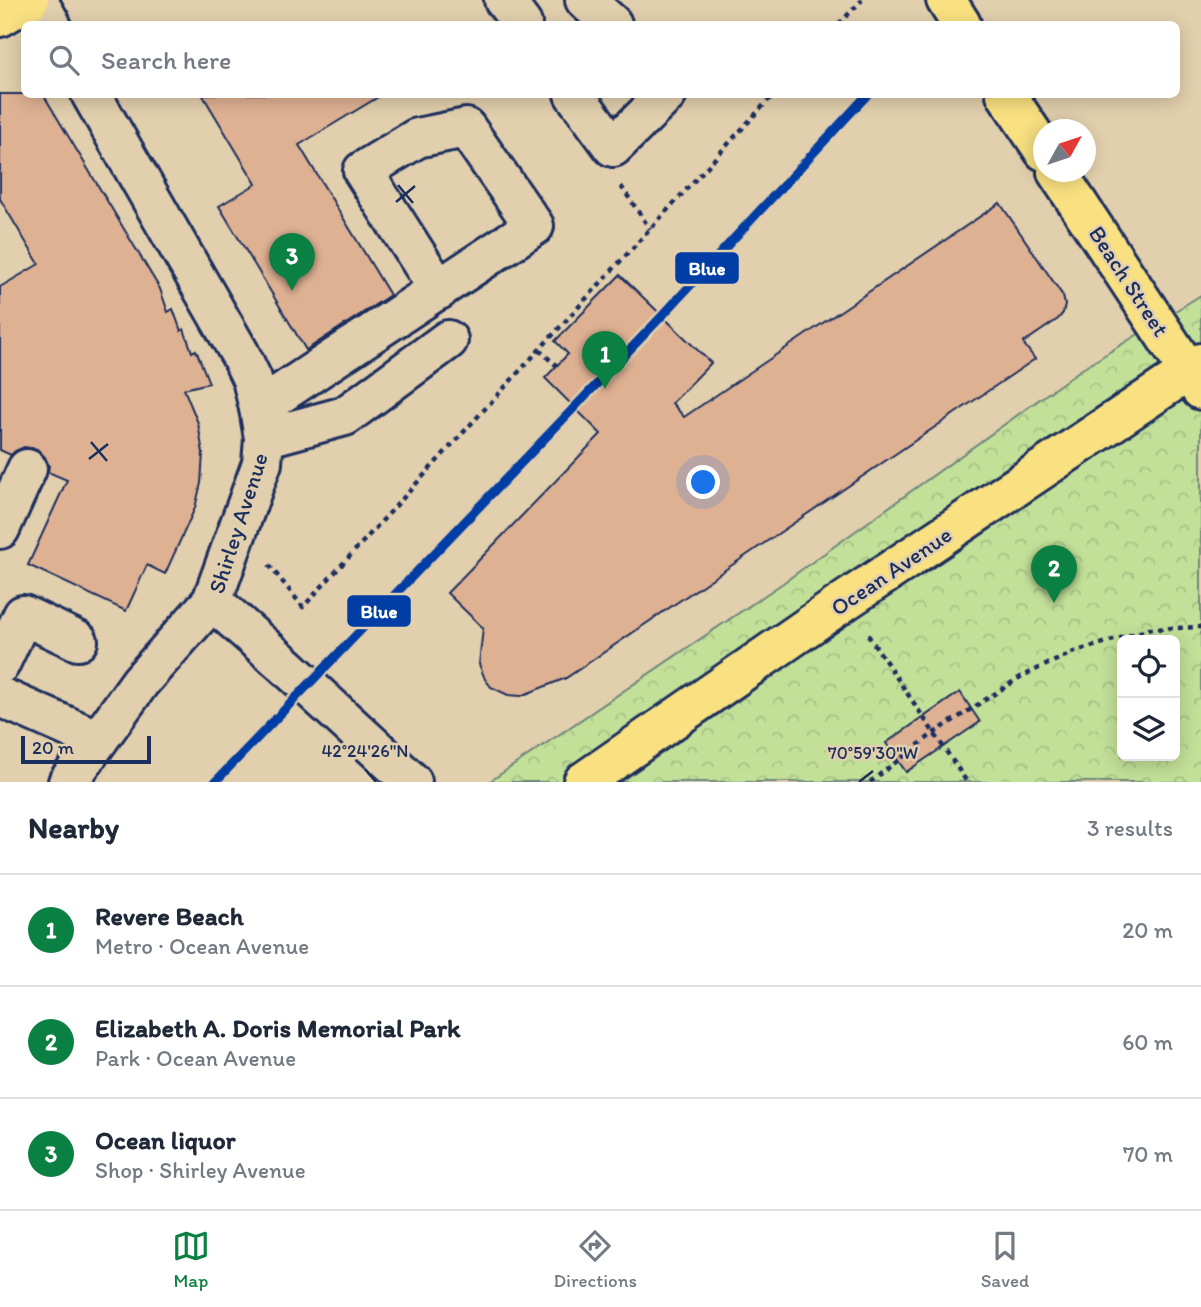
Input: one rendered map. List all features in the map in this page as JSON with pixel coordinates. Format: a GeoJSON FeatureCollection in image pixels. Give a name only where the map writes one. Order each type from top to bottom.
{"type":"FeatureCollection","features":[{"type":"Feature","properties":{"kind":"main road"},"geometry":{"type":"LineString","coordinates":[[0,17],[29,0]]}},
{"type":"Feature","properties":{"kind":"main road"},"geometry":{"type":"LineString","coordinates":[[946,0],[959,21]]}},
{"type":"Feature","properties":{"kind":"main road"},"geometry":{"type":"LineString","coordinates":[[1009,98],[1033,135]]}},
{"type":"Feature","properties":{"kind":"main road","name":"Beach Street"},"geometry":{"type":"LineString","coordinates":[[1064,182],[1197,374]]}},
{"type":"Feature","properties":{"kind":"main road","name":"Ocean Avenue"},"geometry":{"type":"LineString","coordinates":[[583,782],[845,601],[1197,374]]}},
{"type":"Feature","properties":{"kind":"street"},"geometry":{"type":"LineString","coordinates":[[37,0],[49,21]]}},
{"type":"Feature","properties":{"kind":"street"},"geometry":{"type":"LineString","coordinates":[[503,0],[520,21]]}},
{"type":"Feature","properties":{"kind":"street"},"geometry":{"type":"LineString","coordinates":[[584,0],[608,21]]}},
{"type":"Feature","properties":{"kind":"street","name":"Shirley Avenue"},"geometry":{"type":"LineString","coordinates":[[93,98],[240,354],[251,379],[262,423],[262,464],[212,601],[412,782]]}},
{"type":"Feature","properties":{"kind":"street"},"geometry":{"type":"LineString","coordinates":[[577,98],[613,147],[663,98]]}},
{"type":"Feature","properties":{"kind":"street"},"geometry":{"type":"LineString","coordinates":[[262,423],[439,290],[534,226],[466,128],[417,138],[363,171],[439,290]]}},
{"type":"Feature","properties":{"kind":"street"},"geometry":{"type":"LineString","coordinates":[[262,423],[345,416],[448,340]]}},
{"type":"Feature","properties":{"kind":"street"},"geometry":{"type":"LineString","coordinates":[[0,529],[27,469]]}},
{"type":"Feature","properties":{"kind":"street"},"geometry":{"type":"LineString","coordinates":[[68,782],[140,682],[212,601]]}},
{"type":"Feature","properties":{"kind":"street"},"geometry":{"type":"LineString","coordinates":[[0,664],[23,615],[78,641]]}},
{"type":"Feature","properties":{"kind":"street"},"geometry":{"type":"LineString","coordinates":[[0,697],[98,740]]}},
{"type":"Feature","properties":{"kind":"path"},"geometry":{"type":"LineString","coordinates":[[842,21],[862,0]]}},
{"type":"Feature","properties":{"kind":"path"},"geometry":{"type":"LineString","coordinates":[[268,564],[303,607],[770,98]]}},
{"type":"Feature","properties":{"kind":"path"},"geometry":{"type":"LineString","coordinates":[[613,147],[615,176],[650,229]]}},
{"type":"Feature","properties":{"kind":"path"},"geometry":{"type":"LineString","coordinates":[[539,350],[557,366]]}},
{"type":"Feature","properties":{"kind":"path"},"geometry":{"type":"LineString","coordinates":[[845,601],[967,782]]}},
{"type":"Feature","properties":{"kind":"path"},"geometry":{"type":"LineString","coordinates":[[870,782],[934,733],[1022,676],[1074,652],[1150,629],[1201,627]]}},
{"type":"Feature","properties":{"kind":"green space"},"geometry":{"type":"Polygon","coordinates":[[[1201,295],[1201,782],[489,782],[783,583],[1079,371],[1201,295]]]}},
{"type":"Feature","properties":{"kind":"building"},"geometry":{"type":"Polygon","coordinates":[[[0,94],[21,94],[21,98],[45,98],[160,289],[168,312],[173,309],[192,352],[196,350],[209,383],[184,389],[198,423],[203,453],[201,483],[195,508],[165,574],[147,565],[126,611],[28,565],[67,480],[48,472],[49,466],[45,457],[37,449],[24,447],[11,455],[0,450],[0,287],[39,264],[0,199],[0,94]]]}},
{"type":"Feature","properties":{"kind":"building"},"geometry":{"type":"Polygon","coordinates":[[[204,98],[376,98],[299,145],[390,295],[306,350],[219,206],[256,184],[204,98]]]}},
{"type":"Feature","properties":{"kind":"building"},"geometry":{"type":"Polygon","coordinates":[[[1000,203],[1063,296],[1065,305],[1058,319],[1023,343],[1035,359],[566,678],[521,696],[508,695],[491,687],[479,664],[483,628],[447,593],[601,434],[545,378],[568,354],[555,341],[620,275],[711,363],[672,403],[684,417],[1000,203]]]}},
{"type":"Feature","properties":{"kind":"building"},"geometry":{"type":"Polygon","coordinates":[[[960,692],[980,722],[906,772],[886,743],[960,692]]]}},
{"type":"Feature","properties":{"kind":"transit line","name":"Blue"},"geometry":{"type":"LineString","coordinates":[[215,782],[662,316],[864,98]]}},
{"type":"Feature","properties":{"kind":"place","name":"Ocean liquor"},"geometry":{"type":"Point","coordinates":[292,291]}},
{"type":"Feature","properties":{"kind":"place","name":"Revere Beach"},"geometry":{"type":"Point","coordinates":[605,389]}},
{"type":"Feature","properties":{"kind":"place","name":"Elizabeth A. Doris Memorial Park"},"geometry":{"type":"Point","coordinates":[1054,603]}}]}
